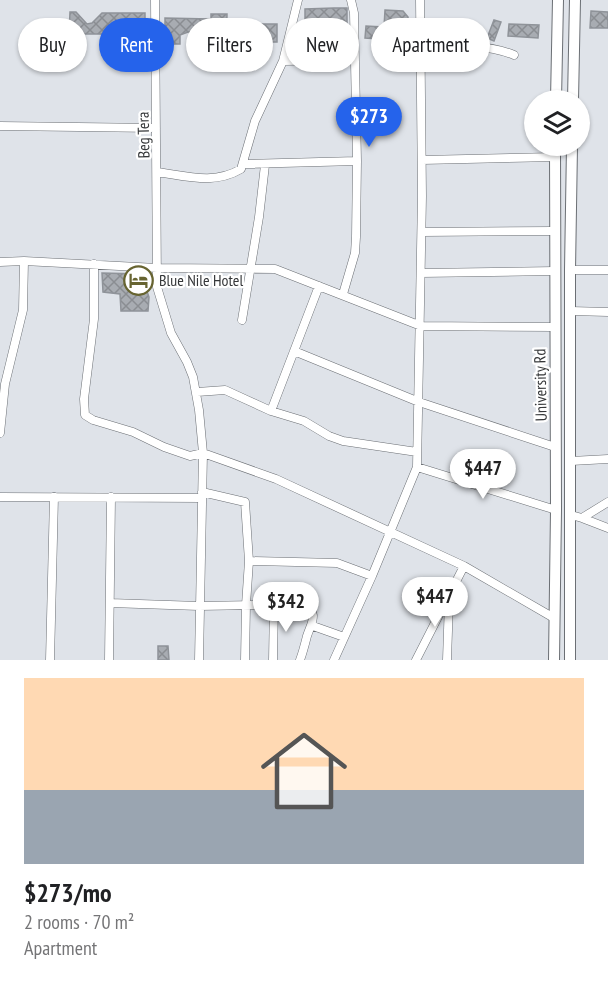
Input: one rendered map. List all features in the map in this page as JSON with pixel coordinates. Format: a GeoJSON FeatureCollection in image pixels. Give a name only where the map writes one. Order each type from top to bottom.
{"type":"FeatureCollection","features":[{"type":"Feature","properties":{"kind":"street","name":"Beg Tera"},"geometry":{"type":"LineString","coordinates":[[154,0],[157,287],[171,333],[187,362],[196,392],[203,453],[199,660]]}},
{"type":"Feature","properties":{"kind":"street"},"geometry":{"type":"LineString","coordinates":[[157,172],[217,179],[242,169],[255,121],[283,62],[298,0]]}},
{"type":"Feature","properties":{"kind":"street"},"geometry":{"type":"LineString","coordinates":[[351,0],[354,18]]}},
{"type":"Feature","properties":{"kind":"street"},"geometry":{"type":"LineString","coordinates":[[420,0],[420,18]]}},
{"type":"Feature","properties":{"kind":"street"},"geometry":{"type":"LineString","coordinates":[[556,90],[558,0]]}},
{"type":"Feature","properties":{"kind":"street"},"geometry":{"type":"LineString","coordinates":[[573,90],[575,0]]}},
{"type":"Feature","properties":{"kind":"street"},"geometry":{"type":"LineString","coordinates":[[490,48],[514,55]]}},
{"type":"Feature","properties":{"kind":"street"},"geometry":{"type":"LineString","coordinates":[[343,294],[355,253],[357,162],[354,72]]}},
{"type":"Feature","properties":{"kind":"street"},"geometry":{"type":"LineString","coordinates":[[334,660],[372,576],[417,466],[422,273],[421,72]]}},
{"type":"Feature","properties":{"kind":"street"},"geometry":{"type":"LineString","coordinates":[[0,126],[156,128]]}},
{"type":"Feature","properties":{"kind":"street"},"geometry":{"type":"LineString","coordinates":[[422,160],[524,153]]}},
{"type":"Feature","properties":{"kind":"street","name":"University Rd"},"geometry":{"type":"LineString","coordinates":[[554,660],[555,156]]}},
{"type":"Feature","properties":{"kind":"street","name":"University Rd"},"geometry":{"type":"LineString","coordinates":[[570,660],[577,516],[571,460],[572,156]]}},
{"type":"Feature","properties":{"kind":"street"},"geometry":{"type":"LineString","coordinates":[[244,164],[357,162]]}},
{"type":"Feature","properties":{"kind":"street"},"geometry":{"type":"LineString","coordinates":[[242,320],[266,165]]}},
{"type":"Feature","properties":{"kind":"street"},"geometry":{"type":"LineString","coordinates":[[422,232],[554,231]]}},
{"type":"Feature","properties":{"kind":"street"},"geometry":{"type":"LineString","coordinates":[[0,262],[24,261],[157,268],[275,269],[421,326],[554,327]]}},
{"type":"Feature","properties":{"kind":"street"},"geometry":{"type":"LineString","coordinates":[[0,433],[5,384],[23,310],[24,261]]}},
{"type":"Feature","properties":{"kind":"street"},"geometry":{"type":"LineString","coordinates":[[94,264],[94,319],[84,399],[85,415],[93,420],[134,432],[164,447],[190,456],[203,453],[276,479],[391,530],[464,566],[554,618]]}},
{"type":"Feature","properties":{"kind":"street"},"geometry":{"type":"LineString","coordinates":[[422,273],[608,270]]}},
{"type":"Feature","properties":{"kind":"street"},"geometry":{"type":"LineString","coordinates":[[271,411],[319,286]]}},
{"type":"Feature","properties":{"kind":"street"},"geometry":{"type":"LineString","coordinates":[[571,311],[608,312]]}},
{"type":"Feature","properties":{"kind":"street"},"geometry":{"type":"LineString","coordinates":[[294,351],[419,402],[555,447]]}},
{"type":"Feature","properties":{"kind":"street"},"geometry":{"type":"LineString","coordinates":[[196,392],[225,390],[271,411],[304,421],[329,436],[343,441],[417,452]]}},
{"type":"Feature","properties":{"kind":"street"},"geometry":{"type":"LineString","coordinates":[[571,460],[608,459]]}},
{"type":"Feature","properties":{"kind":"street"},"geometry":{"type":"LineString","coordinates":[[417,466],[577,516],[608,528]]}},
{"type":"Feature","properties":{"kind":"street"},"geometry":{"type":"LineString","coordinates":[[0,496],[202,495],[245,502],[249,561],[245,660]]}},
{"type":"Feature","properties":{"kind":"street"},"geometry":{"type":"LineString","coordinates":[[50,660],[54,497]]}},
{"type":"Feature","properties":{"kind":"street"},"geometry":{"type":"LineString","coordinates":[[109,660],[111,497]]}},
{"type":"Feature","properties":{"kind":"street"},"geometry":{"type":"LineString","coordinates":[[577,516],[608,502]]}},
{"type":"Feature","properties":{"kind":"street"},"geometry":{"type":"LineString","coordinates":[[249,561],[338,563],[372,576]]}},
{"type":"Feature","properties":{"kind":"street"},"geometry":{"type":"LineString","coordinates":[[418,660],[464,566]]}},
{"type":"Feature","properties":{"kind":"street"},"geometry":{"type":"LineString","coordinates":[[447,660],[449,596]]}},
{"type":"Feature","properties":{"kind":"street"},"geometry":{"type":"LineString","coordinates":[[110,603],[199,606],[302,604],[309,607],[314,614],[313,626],[300,660]]}},
{"type":"Feature","properties":{"kind":"street"},"geometry":{"type":"LineString","coordinates":[[273,660],[274,604]]}},
{"type":"Feature","properties":{"kind":"street"},"geometry":{"type":"LineString","coordinates":[[313,626],[344,637]]}},
{"type":"Feature","properties":{"kind":"building"},"geometry":{"type":"Polygon","coordinates":[[[347,8],[347,18],[305,18],[305,9],[347,8]]]}},
{"type":"Feature","properties":{"kind":"building"},"geometry":{"type":"Polygon","coordinates":[[[385,10],[403,11],[408,17],[408,18],[385,18],[385,10]]]}},
{"type":"Feature","properties":{"kind":"building"},"geometry":{"type":"Polygon","coordinates":[[[591,11],[608,12],[608,28],[590,28],[591,11]]]}},
{"type":"Feature","properties":{"kind":"building"},"geometry":{"type":"Polygon","coordinates":[[[70,12],[76,12],[82,18],[70,18],[70,12]]]}},
{"type":"Feature","properties":{"kind":"building"},"geometry":{"type":"Polygon","coordinates":[[[102,13],[145,13],[145,18],[99,18],[99,34],[87,34],[87,24],[92,23],[102,13]]]}},
{"type":"Feature","properties":{"kind":"building"},"geometry":{"type":"Polygon","coordinates":[[[211,14],[227,14],[227,18],[211,18],[211,14]]]}},
{"type":"Feature","properties":{"kind":"building"},"geometry":{"type":"Polygon","coordinates":[[[174,18],[186,18],[186,33],[180,35],[180,44],[174,44],[174,18]]]}},
{"type":"Feature","properties":{"kind":"building"},"geometry":{"type":"Polygon","coordinates":[[[494,20],[501,22],[494,41],[490,39],[490,30],[494,20]]]}},
{"type":"Feature","properties":{"kind":"building"},"geometry":{"type":"Polygon","coordinates":[[[273,24],[277,24],[277,42],[273,42],[273,24]]]}},
{"type":"Feature","properties":{"kind":"building"},"geometry":{"type":"Polygon","coordinates":[[[509,24],[539,25],[538,38],[508,36],[509,24]]]}},
{"type":"Feature","properties":{"kind":"building"},"geometry":{"type":"Polygon","coordinates":[[[366,26],[371,26],[371,38],[365,38],[366,26]]]}},
{"type":"Feature","properties":{"kind":"building"},"geometry":{"type":"Polygon","coordinates":[[[102,273],[141,274],[149,297],[148,311],[121,311],[120,294],[103,292],[102,273]]]}},
{"type":"Feature","properties":{"kind":"building"},"geometry":{"type":"Polygon","coordinates":[[[158,646],[168,646],[169,660],[158,660],[158,646]]]}},
{"type":"Feature","properties":{"kind":"place","name":"Blue Nile Hotel"},"geometry":{"type":"Point","coordinates":[138,280]}}]}
